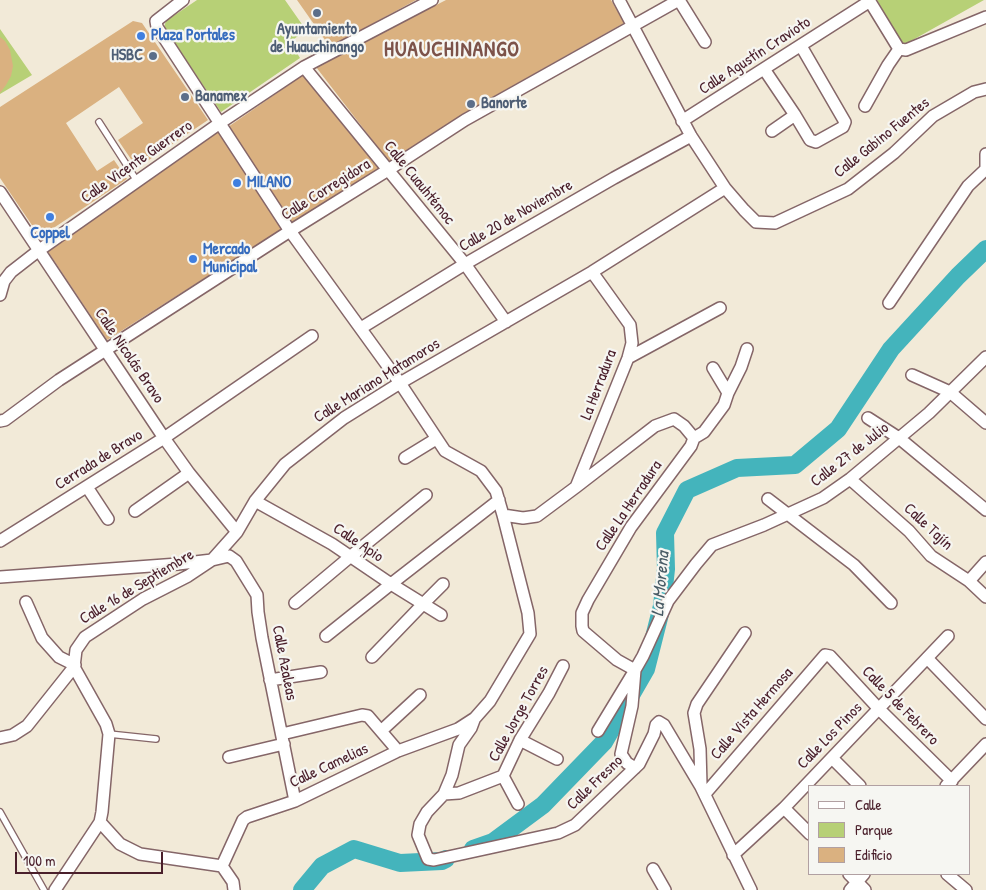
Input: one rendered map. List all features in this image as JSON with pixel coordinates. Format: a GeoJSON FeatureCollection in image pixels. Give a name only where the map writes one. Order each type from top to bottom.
{"type":"FeatureCollection","features":[{"type":"Feature","properties":{"kind":"street"},"geometry":{"type":"LineString","coordinates":[[183,0],[156,21],[158,27],[290,231],[400,383],[444,451],[481,470],[496,491],[499,500],[528,613],[530,634],[490,701],[475,718],[471,728],[459,745],[452,775],[444,794]]}},
{"type":"Feature","properties":{"kind":"street","name":"Calle Vicente Guerrero"},"geometry":{"type":"LineString","coordinates":[[0,295],[4,281],[11,272],[38,250],[220,123],[304,67],[432,0]]}},
{"type":"Feature","properties":{"kind":"street","name":"Calle Gabino Fuentes"},"geometry":{"type":"LineString","coordinates":[[618,0],[691,136],[725,188],[756,222],[775,223],[848,189],[894,153],[933,116],[974,92],[986,89]]}},
{"type":"Feature","properties":{"kind":"street"},"geometry":{"type":"LineString","coordinates":[[679,0],[705,42]]}},
{"type":"Feature","properties":{"kind":"street","name":"Calle Corregidora"},"geometry":{"type":"LineString","coordinates":[[0,421],[5,420],[59,380],[105,350],[465,120],[679,0]]}},
{"type":"Feature","properties":{"kind":"street"},"geometry":{"type":"LineString","coordinates":[[870,1],[899,49]]}},
{"type":"Feature","properties":{"kind":"street","name":"Calle Agustín Cravioto"},"geometry":{"type":"LineString","coordinates":[[682,121],[870,1]]}},
{"type":"Feature","properties":{"kind":"street"},"geometry":{"type":"LineString","coordinates":[[899,49],[906,50],[986,17]]}},
{"type":"Feature","properties":{"kind":"street"},"geometry":{"type":"LineString","coordinates":[[764,69],[810,140],[816,142],[843,127],[845,122],[801,46]]}},
{"type":"Feature","properties":{"kind":"street"},"geometry":{"type":"LineString","coordinates":[[865,106],[899,49]]}},
{"type":"Feature","properties":{"kind":"street","name":"Calle Cuauhtémoc"},"geometry":{"type":"LineString","coordinates":[[304,67],[465,264],[506,322]]}},
{"type":"Feature","properties":{"kind":"street"},"geometry":{"type":"LineString","coordinates":[[772,131],[795,115]]}},
{"type":"Feature","properties":{"kind":"street","name":"Calle 20 de Noviembre"},"geometry":{"type":"LineString","coordinates":[[361,328],[465,264],[691,136]]}},
{"type":"Feature","properties":{"kind":"street"},"geometry":{"type":"LineString","coordinates":[[889,303],[968,186],[986,169],[986,154]]}},
{"type":"Feature","properties":{"kind":"street","name":"Calle Mariano Matamoros"},"geometry":{"type":"LineString","coordinates":[[212,560],[238,532],[254,501],[285,464],[344,418],[400,383],[592,272],[725,188]]}},
{"type":"Feature","properties":{"kind":"street","name":"Calle Nicolás Bravo"},"geometry":{"type":"LineString","coordinates":[[0,192],[164,438],[189,473],[238,532]]}},
{"type":"Feature","properties":{"kind":"street","name":"La Herradura"},"geometry":{"type":"LineString","coordinates":[[576,488],[628,358],[632,343],[630,325],[592,272]]}},
{"type":"Feature","properties":{"kind":"street"},"geometry":{"type":"LineString","coordinates":[[628,358],[720,308]]}},
{"type":"Feature","properties":{"kind":"street","name":"Cerrada de Bravo"},"geometry":{"type":"LineString","coordinates":[[0,542],[164,438],[312,336]]}},
{"type":"Feature","properties":{"kind":"street","name":"Calle La Herradura"},"geometry":{"type":"LineString","coordinates":[[635,670],[617,660],[583,631],[582,613],[631,527],[691,446],[694,438],[704,432],[724,405],[747,349]]}},
{"type":"Feature","properties":{"kind":"street","name":"Calle 27 de Julio"},"geometry":{"type":"LineString","coordinates":[[635,670],[668,602],[712,545],[764,525],[823,498],[850,480],[928,413],[986,357]]}},
{"type":"Feature","properties":{"kind":"street"},"geometry":{"type":"LineString","coordinates":[[712,368],[728,393]]}},
{"type":"Feature","properties":{"kind":"street"},"geometry":{"type":"LineString","coordinates":[[912,375],[950,392],[986,423]]}},
{"type":"Feature","properties":{"kind":"street"},"geometry":{"type":"LineString","coordinates":[[868,418],[899,438],[986,510]]}},
{"type":"Feature","properties":{"kind":"street"},"geometry":{"type":"LineString","coordinates":[[503,514],[523,518],[537,516],[655,426],[674,419],[684,426],[694,438]]}},
{"type":"Feature","properties":{"kind":"street"},"geometry":{"type":"LineString","coordinates":[[405,458],[436,438]]}},
{"type":"Feature","properties":{"kind":"street"},"geometry":{"type":"LineString","coordinates":[[135,511],[189,473]]}},
{"type":"Feature","properties":{"kind":"street","name":"Calle Tajín"},"geometry":{"type":"LineString","coordinates":[[850,480],[909,531],[931,556],[969,582],[986,597]]}},
{"type":"Feature","properties":{"kind":"street"},"geometry":{"type":"LineString","coordinates":[[87,487],[108,519]]}},
{"type":"Feature","properties":{"kind":"street"},"geometry":{"type":"LineString","coordinates":[[295,603],[426,495]]}},
{"type":"Feature","properties":{"kind":"street"},"geometry":{"type":"LineString","coordinates":[[768,498],[854,566],[891,603]]}},
{"type":"Feature","properties":{"kind":"street"},"geometry":{"type":"LineString","coordinates":[[326,636],[499,500]]}},
{"type":"Feature","properties":{"kind":"street","name":"Calle Apio"},"geometry":{"type":"LineString","coordinates":[[254,501],[308,530],[441,615]]}},
{"type":"Feature","properties":{"kind":"street","name":"Calle Azaleas"},"geometry":{"type":"LineString","coordinates":[[212,560],[229,556],[236,561],[257,595],[260,630],[295,801]]}},
{"type":"Feature","properties":{"kind":"street"},"geometry":{"type":"LineString","coordinates":[[0,577],[212,560]]}},
{"type":"Feature","properties":{"kind":"street","name":"Calle 16 de Septiembre"},"geometry":{"type":"LineString","coordinates":[[75,666],[76,650],[84,637],[142,599],[188,576],[212,560]]}},
{"type":"Feature","properties":{"kind":"street"},"geometry":{"type":"LineString","coordinates":[[969,582],[986,562]]}},
{"type":"Feature","properties":{"kind":"street"},"geometry":{"type":"LineString","coordinates":[[372,657],[443,584]]}},
{"type":"Feature","properties":{"kind":"street"},"geometry":{"type":"LineString","coordinates":[[26,602],[42,638],[60,657],[75,666],[106,724],[109,734],[100,822],[55,890]]}},
{"type":"Feature","properties":{"kind":"street"},"geometry":{"type":"LineString","coordinates":[[703,791],[700,749],[694,713],[697,704],[746,633]]}},
{"type":"Feature","properties":{"kind":"street","name":"Calle Los Pinos"},"geometry":{"type":"LineString","coordinates":[[733,855],[784,808],[948,636]]}},
{"type":"Feature","properties":{"kind":"street","name":"Calle Vista Hermosa"},"geometry":{"type":"LineString","coordinates":[[703,791],[825,655]]}},
{"type":"Feature","properties":{"kind":"street","name":"Calle 5 de Febrero"},"geometry":{"type":"LineString","coordinates":[[825,655],[830,656],[949,784]]}},
{"type":"Feature","properties":{"kind":"street"},"geometry":{"type":"LineString","coordinates":[[927,658],[986,719]]}},
{"type":"Feature","properties":{"kind":"street"},"geometry":{"type":"LineString","coordinates":[[0,738],[13,734],[27,726],[75,666]]}},
{"type":"Feature","properties":{"kind":"street","name":"Calle Jorge Torres"},"geometry":{"type":"LineString","coordinates":[[444,794],[459,793],[504,776],[520,740],[563,666]]}},
{"type":"Feature","properties":{"kind":"street"},"geometry":{"type":"LineString","coordinates":[[598,731],[635,670]]}},
{"type":"Feature","properties":{"kind":"street"},"geometry":{"type":"LineString","coordinates":[[635,670],[632,706],[621,754],[627,763],[635,768]]}},
{"type":"Feature","properties":{"kind":"street"},"geometry":{"type":"LineString","coordinates":[[270,680],[321,672]]}},
{"type":"Feature","properties":{"kind":"street"},"geometry":{"type":"LineString","coordinates":[[381,731],[420,696]]}},
{"type":"Feature","properties":{"kind":"street"},"geometry":{"type":"LineString","coordinates":[[229,757],[362,715],[368,716],[398,751]]}},
{"type":"Feature","properties":{"kind":"street","name":"Calle Camelias"},"geometry":{"type":"LineString","coordinates":[[222,866],[243,820],[247,817],[295,801],[398,751],[458,729],[475,718]]}},
{"type":"Feature","properties":{"kind":"street","name":"Calle Fresno"},"geometry":{"type":"LineString","coordinates":[[444,794],[427,812],[420,824],[418,835],[428,859],[434,860],[558,833],[575,825],[639,764],[659,722],[664,725],[703,791],[751,890]]}},
{"type":"Feature","properties":{"kind":"street"},"geometry":{"type":"LineString","coordinates":[[520,740],[557,759]]}},
{"type":"Feature","properties":{"kind":"street"},"geometry":{"type":"LineString","coordinates":[[949,784],[986,744]]}},
{"type":"Feature","properties":{"kind":"street"},"geometry":{"type":"LineString","coordinates":[[832,758],[859,785]]}},
{"type":"Feature","properties":{"kind":"street"},"geometry":{"type":"LineString","coordinates":[[504,776],[518,804]]}},
{"type":"Feature","properties":{"kind":"street"},"geometry":{"type":"LineString","coordinates":[[784,808],[808,832]]}},
{"type":"Feature","properties":{"kind":"street"},"geometry":{"type":"LineString","coordinates":[[100,822],[120,844],[140,854],[222,866],[233,882],[234,890]]}},
{"type":"Feature","properties":{"kind":"street"},"geometry":{"type":"LineString","coordinates":[[654,869],[665,890]]}},
{"type":"Feature","properties":{"kind":"street"},"geometry":{"type":"LineString","coordinates":[[948,875],[966,890]]}},
{"type":"Feature","properties":{"kind":"lane"},"geometry":{"type":"LineString","coordinates":[[99,122],[137,181]]}},
{"type":"Feature","properties":{"kind":"lane"},"geometry":{"type":"LineString","coordinates":[[109,734],[156,739]]}},
{"type":"Feature","properties":{"kind":"lane"},"geometry":{"type":"LineString","coordinates":[[0,812],[44,890]]}},
{"type":"Feature","properties":{"kind":"green space"},"geometry":{"type":"Polygon","coordinates":[[[197,0],[285,0],[306,30],[290,42],[300,58],[221,112],[164,27],[166,21],[197,0]]]}},
{"type":"Feature","properties":{"kind":"green space"},"geometry":{"type":"Polygon","coordinates":[[[877,0],[984,0],[902,46],[877,0]]]}},
{"type":"Feature","properties":{"kind":"green space"},"geometry":{"type":"Polygon","coordinates":[[[0,29],[32,75],[0,94],[0,29]]]}},
{"type":"Feature","properties":{"kind":"building"},"geometry":{"type":"Polygon","coordinates":[[[297,0],[416,0],[330,47],[297,0]]]}},
{"type":"Feature","properties":{"kind":"building"},"geometry":{"type":"Polygon","coordinates":[[[446,0],[611,0],[624,23],[461,115],[390,163],[316,67],[446,0]]]}},
{"type":"Feature","properties":{"kind":"building"},"geometry":{"type":"Polygon","coordinates":[[[133,21],[142,23],[208,120],[137,168],[118,140],[143,123],[119,87],[66,123],[97,171],[114,160],[127,179],[40,237],[0,178],[0,107],[133,21]]]}},
{"type":"Feature","properties":{"kind":"building"},"geometry":{"type":"Polygon","coordinates":[[[0,37],[5,41],[10,50],[13,66],[11,76],[0,93],[0,37]]]}},
{"type":"Feature","properties":{"kind":"building"},"geometry":{"type":"Polygon","coordinates":[[[303,75],[382,170],[291,223],[228,127],[303,75]]]}},
{"type":"Feature","properties":{"kind":"building"},"geometry":{"type":"Polygon","coordinates":[[[219,131],[282,229],[107,340],[47,250],[219,131]]]}},
{"type":"Feature","properties":{"kind":"waterway","name":"La Morena"},"geometry":{"type":"LineString","coordinates":[[473,849],[493,842],[543,805],[604,742],[646,669],[662,606],[666,569],[665,533],[687,490],[737,468],[795,465],[838,429],[891,349],[958,276],[986,249]]}},
{"type":"Feature","properties":{"kind":"waterway","name":"La Morena"},"geometry":{"type":"LineString","coordinates":[[302,890],[322,866],[354,849],[400,863],[442,861],[446,859]]}},
{"type":"Feature","properties":{"kind":"place","name":"Ayuntamiento de Huauchinango"},"geometry":{"type":"Point","coordinates":[317,13]}},
{"type":"Feature","properties":{"kind":"place","name":"Plaza Portales"},"geometry":{"type":"Point","coordinates":[141,36]}},
{"type":"Feature","properties":{"kind":"place","name":"HSBC"},"geometry":{"type":"Point","coordinates":[153,56]}},
{"type":"Feature","properties":{"kind":"place","name":"Banamex"},"geometry":{"type":"Point","coordinates":[185,97]}},
{"type":"Feature","properties":{"kind":"place","name":"Banorte"},"geometry":{"type":"Point","coordinates":[471,104]}},
{"type":"Feature","properties":{"kind":"place","name":"MILANO"},"geometry":{"type":"Point","coordinates":[237,183]}},
{"type":"Feature","properties":{"kind":"place","name":"Coppel"},"geometry":{"type":"Point","coordinates":[50,217]}},
{"type":"Feature","properties":{"kind":"place","name":"Mercado Municipal"},"geometry":{"type":"Point","coordinates":[193,259]}},
{"type":"Feature","properties":{"kind":"district","name":"HUAUCHINANGO"},"geometry":{"type":"Point","coordinates":[452,50]}}]}
